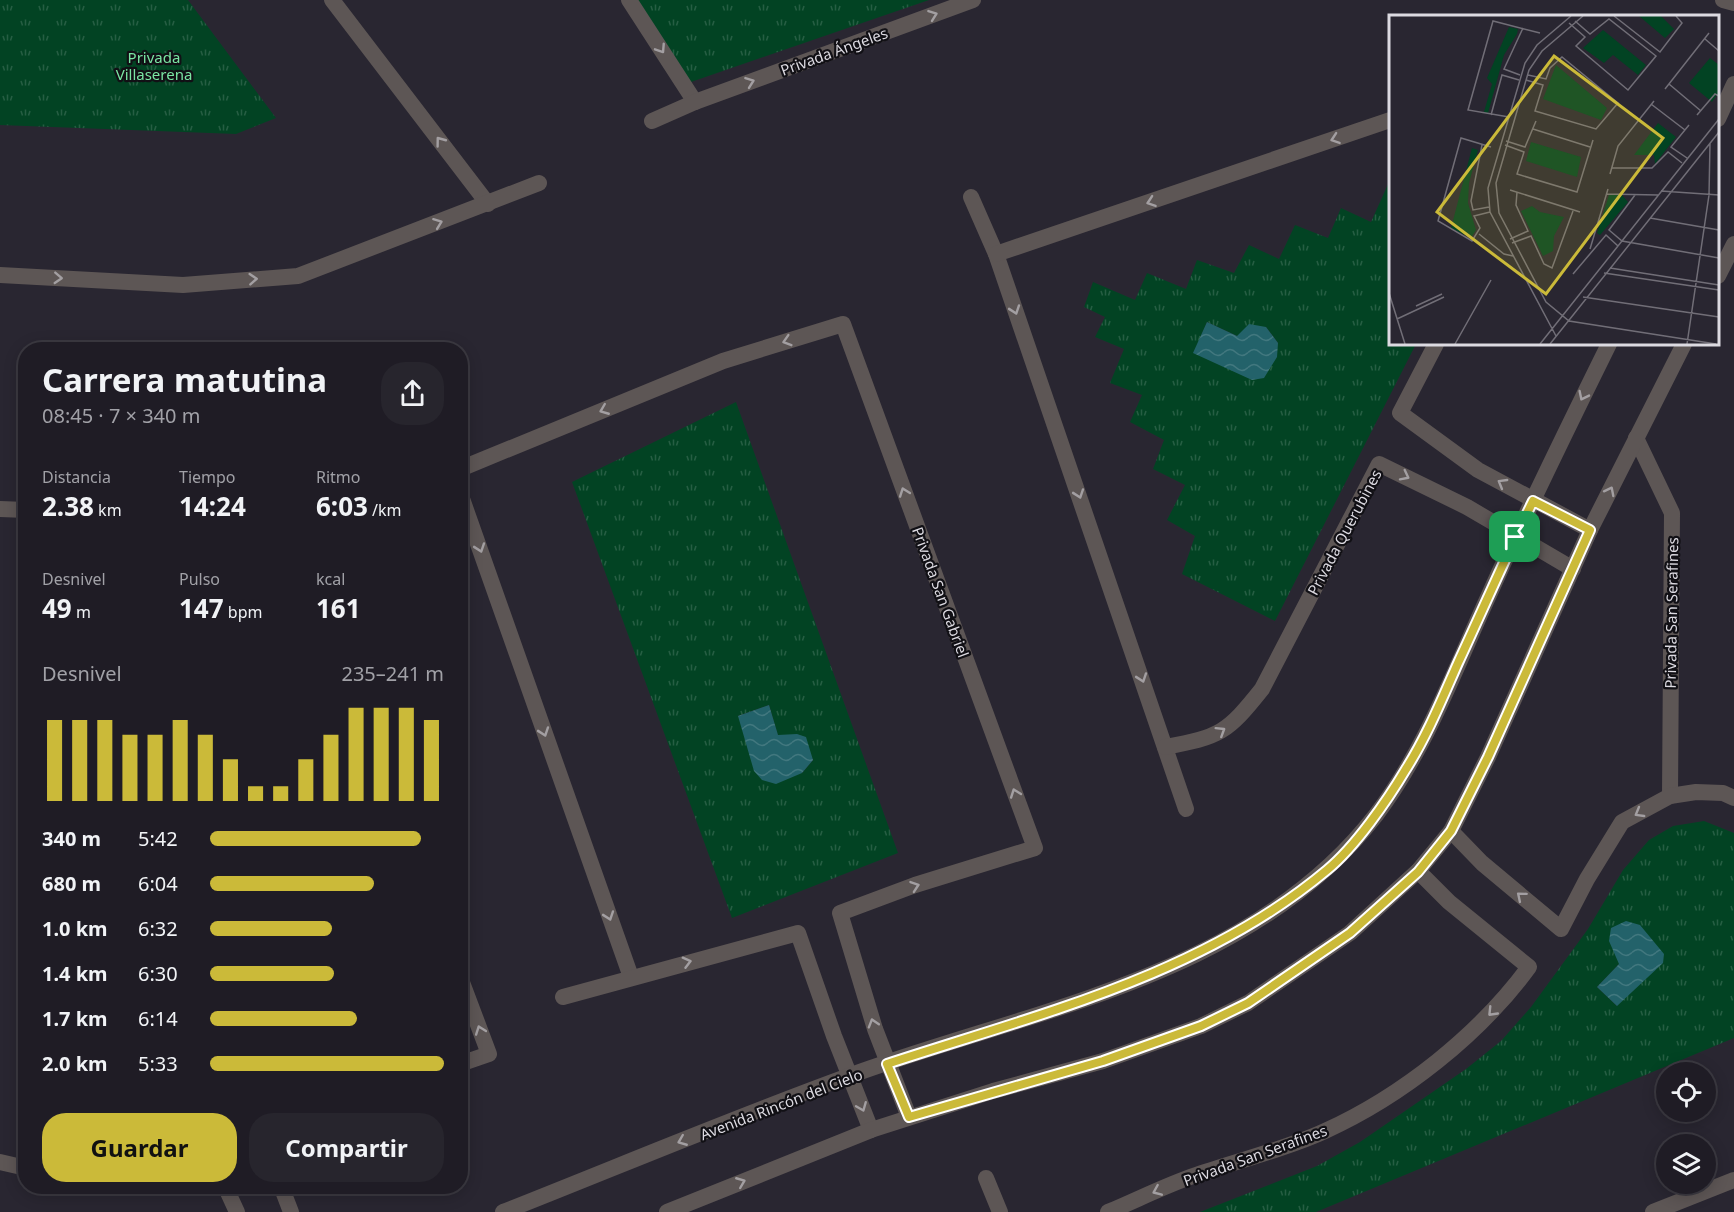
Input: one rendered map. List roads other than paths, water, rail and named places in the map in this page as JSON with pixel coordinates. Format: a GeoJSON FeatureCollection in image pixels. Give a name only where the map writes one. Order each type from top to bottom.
{"type":"FeatureCollection","features":[{"type":"Feature","properties":{"kind":"street"},"geometry":{"type":"LineString","coordinates":[[332,0],[488,204]]}},
{"type":"Feature","properties":{"kind":"street"},"geometry":{"type":"LineString","coordinates":[[629,0],[695,102]]}},
{"type":"Feature","properties":{"kind":"street","name":"Privada Ángeles"},"geometry":{"type":"LineString","coordinates":[[652,121],[695,102],[973,0]]}},
{"type":"Feature","properties":{"kind":"street"},"geometry":{"type":"LineString","coordinates":[[1723,0],[1734,3]]}},
{"type":"Feature","properties":{"kind":"street"},"geometry":{"type":"LineString","coordinates":[[1719,116],[1734,84]]}},
{"type":"Feature","properties":{"kind":"street"},"geometry":{"type":"LineString","coordinates":[[996,254],[1389,120]]}},
{"type":"Feature","properties":{"kind":"street"},"geometry":{"type":"LineString","coordinates":[[0,275],[183,285],[298,276],[539,183]]}},
{"type":"Feature","properties":{"kind":"street"},"geometry":{"type":"LineString","coordinates":[[971,197],[996,254],[1186,809]]}},
{"type":"Feature","properties":{"kind":"street"},"geometry":{"type":"LineString","coordinates":[[1719,274],[1734,244]]}},
{"type":"Feature","properties":{"kind":"street","name":"Privada San Gabriel"},"geometry":{"type":"LineString","coordinates":[[468,466],[723,361],[843,324],[1035,848],[915,885],[840,913],[887,1064],[909,1117]]}},
{"type":"Feature","properties":{"kind":"street"},"geometry":{"type":"LineString","coordinates":[[1435,345],[1400,413],[1478,470],[1590,530]]}},
{"type":"Feature","properties":{"kind":"street","name":"Avenida Rincón del Cielo"},"geometry":{"type":"LineString","coordinates":[[503,1212],[849,1076],[1113,989],[1208,950],[1266,916],[1329,868],[1376,814],[1406,769],[1433,719],[1515,537],[1609,345]]}},
{"type":"Feature","properties":{"kind":"street"},"geometry":{"type":"LineString","coordinates":[[675,1211],[871,1130],[1103,1061],[1201,1026],[1248,1003],[1350,933],[1418,872],[1451,831],[1488,757],[1590,530],[1683,345]]}},
{"type":"Feature","properties":{"kind":"street","name":"Privada San Serafines"},"geometry":{"type":"LineString","coordinates":[[1636,438],[1672,513],[1670,796]]}},
{"type":"Feature","properties":{"kind":"street","name":"Privada Querubines"},"geometry":{"type":"LineString","coordinates":[[1165,747],[1221,734],[1243,713],[1262,689],[1379,464],[1467,507],[1573,569]]}},
{"type":"Feature","properties":{"kind":"street"},"geometry":{"type":"LineString","coordinates":[[0,509],[18,510]]}},
{"type":"Feature","properties":{"kind":"street"},"geometry":{"type":"LineString","coordinates":[[468,516],[631,977]]}},
{"type":"Feature","properties":{"kind":"street"},"geometry":{"type":"LineString","coordinates":[[1451,831],[1482,863],[1561,929],[1587,879],[1622,822],[1670,796],[1696,792],[1723,794],[1734,798]]}},
{"type":"Feature","properties":{"kind":"street","name":"Privada San Serafines"},"geometry":{"type":"LineString","coordinates":[[1108,1212],[1194,1175],[1324,1132],[1372,1106],[1473,1032],[1508,996],[1529,967],[1449,902],[1418,872]]}},
{"type":"Feature","properties":{"kind":"street"},"geometry":{"type":"LineString","coordinates":[[563,997],[798,933],[849,1076],[871,1130]]}},
{"type":"Feature","properties":{"kind":"street"},"geometry":{"type":"LineString","coordinates":[[468,998],[489,1054],[468,1061]]}},
{"type":"Feature","properties":{"kind":"street"},"geometry":{"type":"LineString","coordinates":[[0,1162],[18,1166]]}},
{"type":"Feature","properties":{"kind":"street"},"geometry":{"type":"LineString","coordinates":[[986,1178],[1000,1212]]}},
{"type":"Feature","properties":{"kind":"street"},"geometry":{"type":"LineString","coordinates":[[1653,1212],[1734,1180]]}},
{"type":"Feature","properties":{"kind":"street"},"geometry":{"type":"LineString","coordinates":[[229,1194],[237,1212]]}},
{"type":"Feature","properties":{"kind":"street"},"geometry":{"type":"LineString","coordinates":[[284,1194],[291,1212]]}},
{"type":"Feature","properties":{"kind":"water"},"geometry":{"type":"Polygon","coordinates":[[[1207,322],[1237,336],[1249,324],[1266,327],[1278,343],[1277,357],[1264,378],[1252,380],[1193,353],[1207,322]]]}},
{"type":"Feature","properties":{"kind":"water"},"geometry":{"type":"Polygon","coordinates":[[[769,705],[778,735],[797,734],[806,737],[813,760],[802,773],[776,784],[762,780],[754,771],[738,716],[769,705]]]}},
{"type":"Feature","properties":{"kind":"water"},"geometry":{"type":"Polygon","coordinates":[[[1626,921],[1640,925],[1664,954],[1663,963],[1617,1006],[1597,987],[1619,964],[1609,941],[1611,928],[1626,921]]]}},
{"type":"Feature","properties":{"kind":"park label","name":"Privada Villaserena"},"geometry":{"type":"Point","coordinates":[154,66]}}]}
